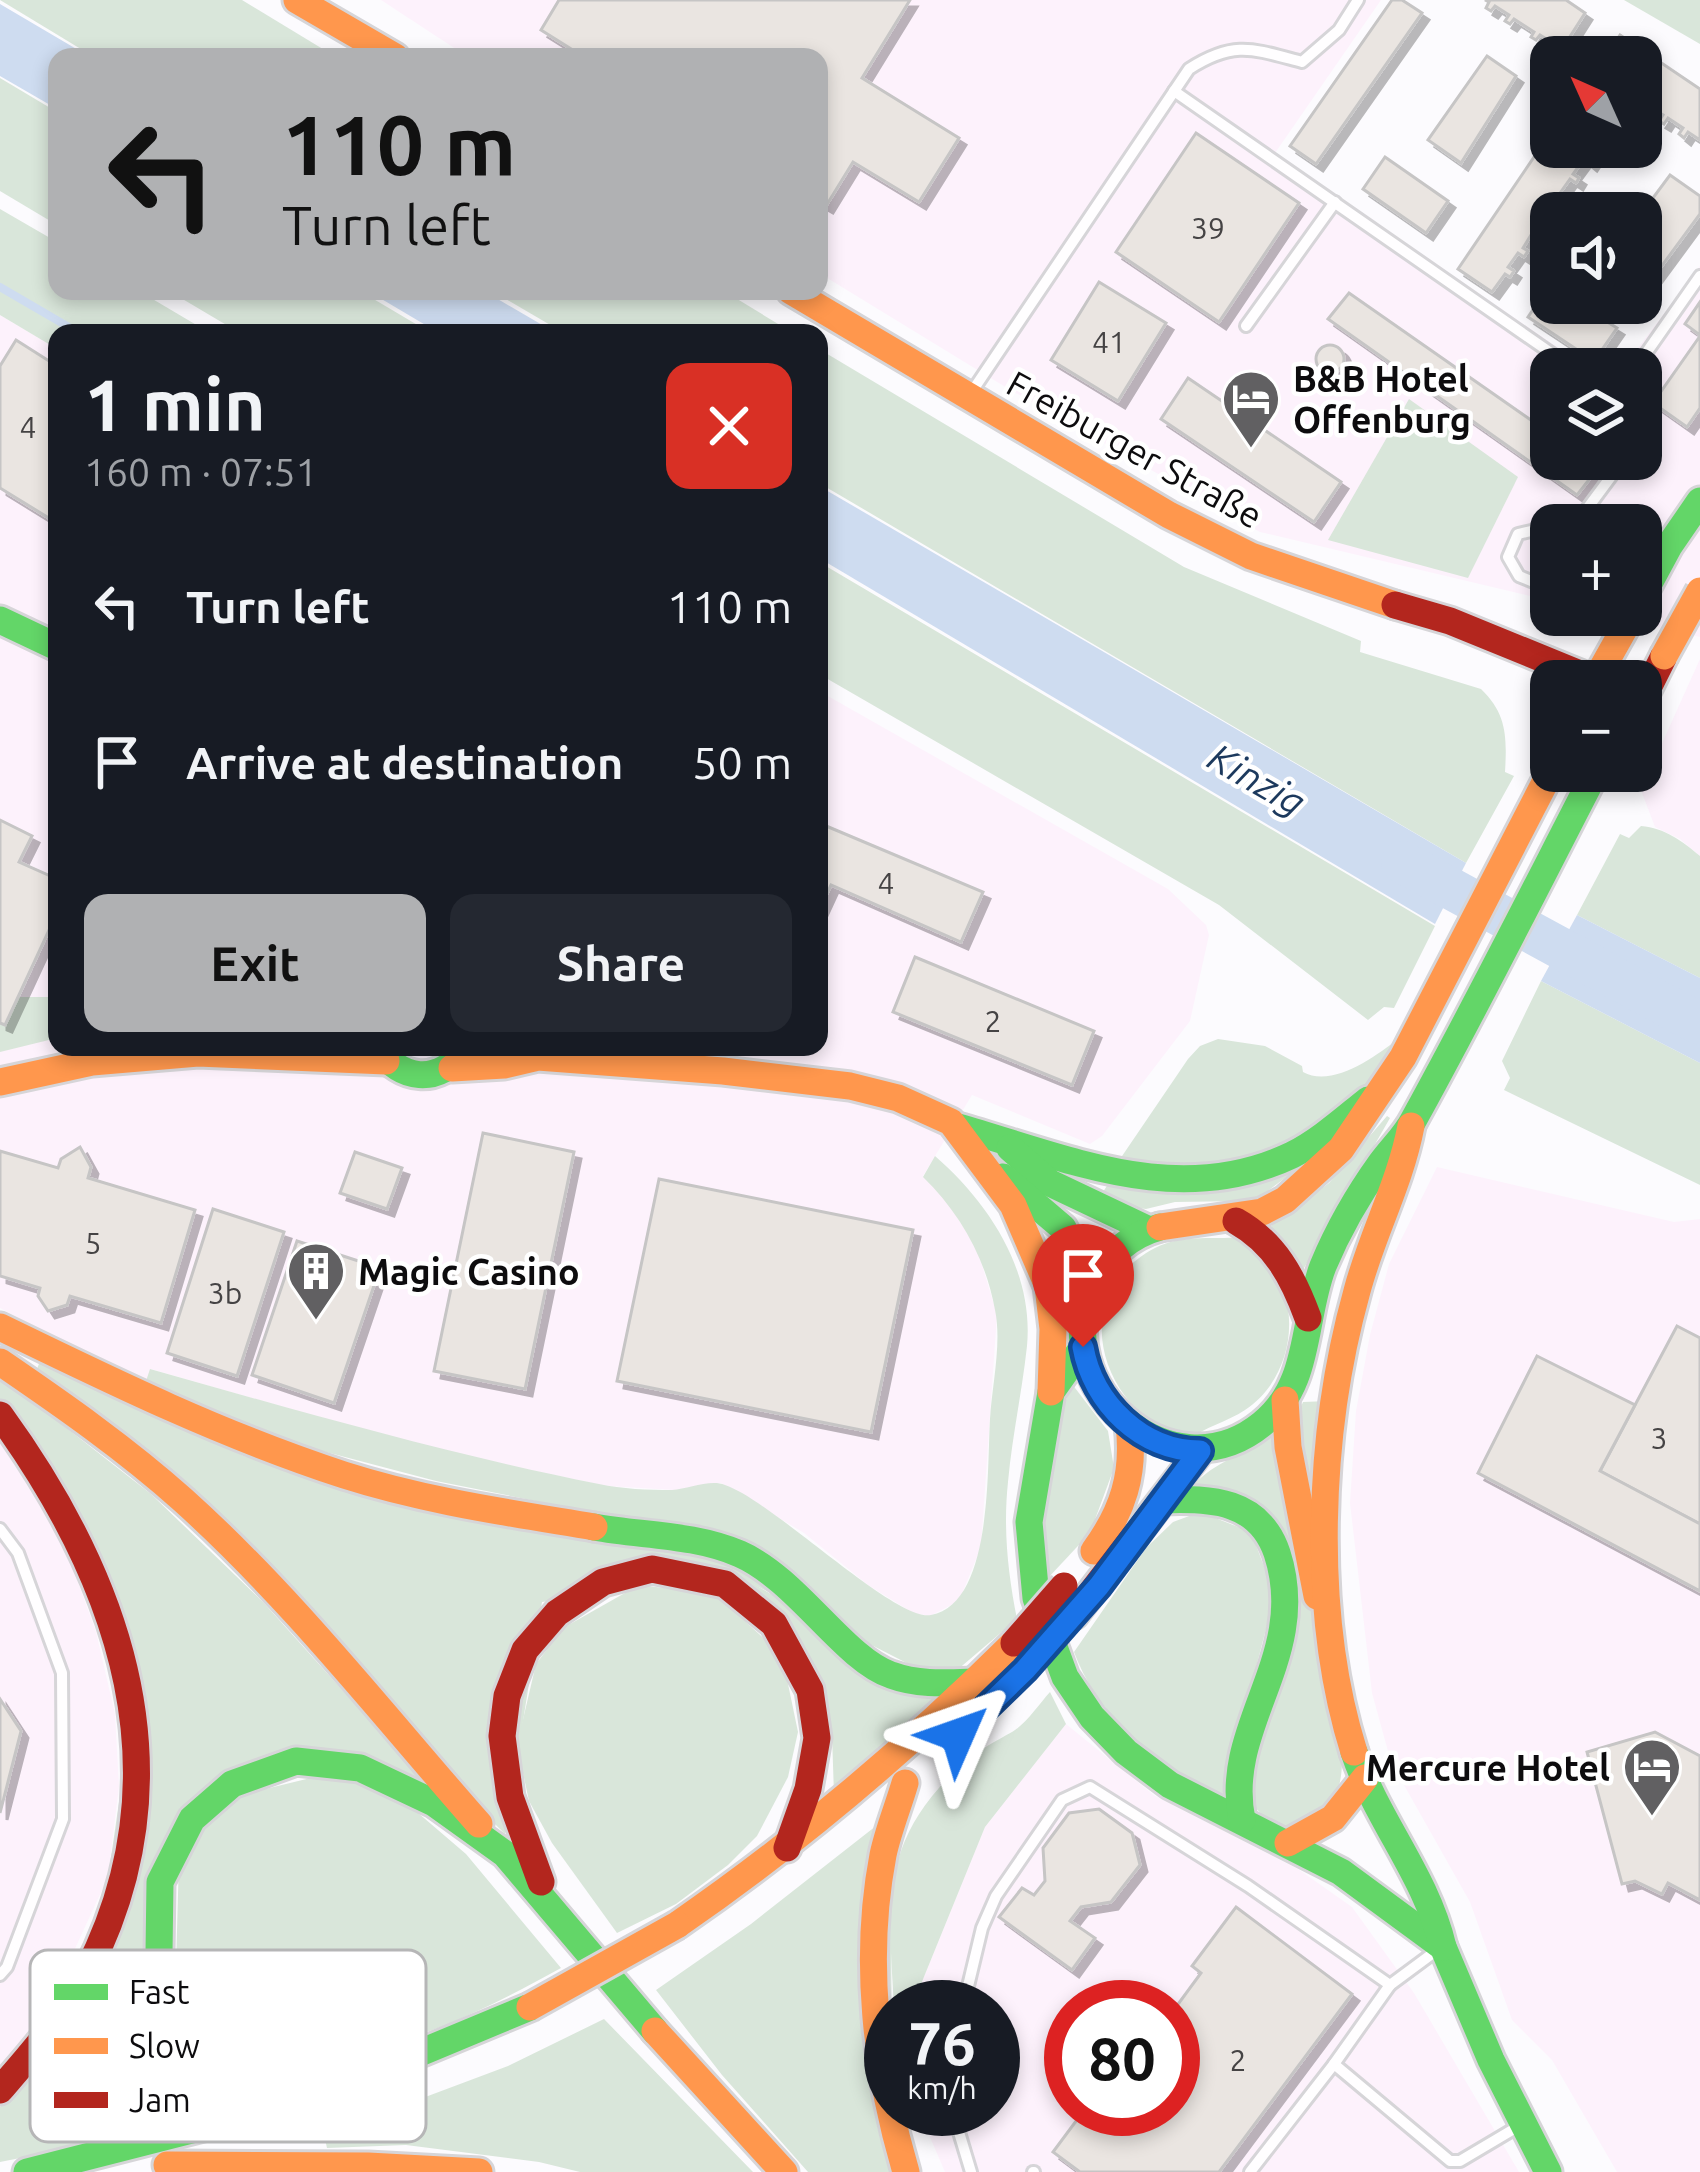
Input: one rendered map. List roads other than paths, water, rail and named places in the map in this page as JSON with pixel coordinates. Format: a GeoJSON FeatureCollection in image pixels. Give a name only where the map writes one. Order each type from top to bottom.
{"type":"FeatureCollection","features":[{"type":"Feature","properties":{"kind":"main road"},"geometry":{"type":"LineString","coordinates":[[297,0],[380,48]]}},
{"type":"Feature","properties":{"kind":"main road","name":"Freiburger Straße"},"geometry":{"type":"LineString","coordinates":[[806,300],[1169,515],[1251,556],[1330,586],[1450,621],[1545,660]]}},
{"type":"Feature","properties":{"kind":"main road"},"geometry":{"type":"LineString","coordinates":[[1662,559],[1700,501]]}},
{"type":"Feature","properties":{"kind":"main road"},"geometry":{"type":"LineString","coordinates":[[1662,660],[1700,591]]}},
{"type":"Feature","properties":{"kind":"main road"},"geometry":{"type":"LineString","coordinates":[[0,620],[48,643]]}},
{"type":"Feature","properties":{"kind":"main road"},"geometry":{"type":"LineString","coordinates":[[1200,1451],[1167,1445],[1129,1425],[1099,1391],[1083,1347],[1083,1316],[1092,1286],[1106,1262],[1149,1230],[1173,1221],[1236,1221],[1264,1213],[1303,1186],[1359,1130],[1388,1086],[1540,792]]}},
{"type":"Feature","properties":{"kind":"main road"},"geometry":{"type":"LineString","coordinates":[[686,1933],[886,1768],[974,1682],[1019,1657],[1074,1615],[1200,1451],[1262,1423],[1285,1400],[1300,1372],[1307,1318],[1328,1257],[1385,1155],[1412,1126],[1585,792]]}},
{"type":"Feature","properties":{"kind":"main road"},"geometry":{"type":"LineString","coordinates":[[0,1082],[92,1062],[163,1056]]}},
{"type":"Feature","properties":{"kind":"main road"},"geometry":{"type":"LineString","coordinates":[[384,1056],[416,1077],[441,1074],[459,1058],[504,1065],[523,1056]]}},
{"type":"Feature","properties":{"kind":"main road"},"geometry":{"type":"LineString","coordinates":[[597,1056],[850,1086],[898,1098],[958,1127],[1050,1183],[1149,1230]]}},
{"type":"Feature","properties":{"kind":"main road"},"geometry":{"type":"LineString","coordinates":[[988,1148],[1136,1180],[1193,1182],[1267,1166],[1296,1153],[1388,1086]]}},
{"type":"Feature","properties":{"kind":"main road"},"geometry":{"type":"LineString","coordinates":[[1330,1635],[1328,1519],[1334,1395],[1358,1288],[1406,1165],[1412,1126]]}},
{"type":"Feature","properties":{"kind":"main road"},"geometry":{"type":"LineString","coordinates":[[988,1148],[1063,1228],[1092,1286]]}},
{"type":"Feature","properties":{"kind":"main road"},"geometry":{"type":"LineString","coordinates":[[988,1148],[1048,1286],[1053,1329],[1051,1392],[1029,1522],[1030,1563],[1046,1632],[1065,1677],[1092,1717],[1126,1752],[1170,1785],[1341,1872],[1443,1946]]}},
{"type":"Feature","properties":{"kind":"main road"},"geometry":{"type":"LineString","coordinates":[[1236,1221],[1260,1234],[1276,1254],[1293,1280],[1307,1318]]}},
{"type":"Feature","properties":{"kind":"main road"},"geometry":{"type":"LineString","coordinates":[[0,1327],[174,1412],[346,1476],[473,1507],[689,1538],[742,1556],[795,1590],[886,1674],[920,1683],[974,1682]]}},
{"type":"Feature","properties":{"kind":"main road"},"geometry":{"type":"LineString","coordinates":[[1051,1392],[1083,1347]]}},
{"type":"Feature","properties":{"kind":"main road"},"geometry":{"type":"LineString","coordinates":[[0,1362],[82,1418],[184,1501],[298,1618],[697,2081],[784,2172]]}},
{"type":"Feature","properties":{"kind":"main road"},"geometry":{"type":"LineString","coordinates":[[1285,1400],[1288,1447],[1312,1582],[1330,1635],[1349,1736],[1365,1778],[1432,1902],[1443,1946],[1521,2124],[1548,2172]]}},
{"type":"Feature","properties":{"kind":"main road"},"geometry":{"type":"LineString","coordinates":[[0,1415],[40,1471],[94,1573],[123,1668],[139,1752],[136,1827],[119,1900],[100,1950]]}},
{"type":"Feature","properties":{"kind":"main road"},"geometry":{"type":"LineString","coordinates":[[1002,1694],[1019,1657],[1064,1586],[1122,1510],[1132,1478],[1129,1425]]}},
{"type":"Feature","properties":{"kind":"main road"},"geometry":{"type":"LineString","coordinates":[[1163,1500],[1229,1500],[1262,1527],[1285,1568],[1284,1637],[1235,1790],[1242,1820]]}},
{"type":"Feature","properties":{"kind":"main road"},"geometry":{"type":"LineString","coordinates":[[552,1911],[510,1797],[502,1736],[507,1696],[524,1650],[557,1613],[603,1582],[652,1569],[725,1584],[774,1624],[810,1690],[817,1738],[808,1789],[787,1848]]}},
{"type":"Feature","properties":{"kind":"main road"},"geometry":{"type":"LineString","coordinates":[[159,1950],[160,1882],[192,1819],[232,1784],[296,1761],[360,1768],[434,1803],[505,1854]]}},
{"type":"Feature","properties":{"kind":"main road"},"geometry":{"type":"LineString","coordinates":[[426,2076],[686,1933],[854,1826],[927,1764]]}},
{"type":"Feature","properties":{"kind":"main road"},"geometry":{"type":"LineString","coordinates":[[1288,1843],[1329,1824],[1350,1806],[1365,1778]]}},
{"type":"Feature","properties":{"kind":"main road"},"geometry":{"type":"LineString","coordinates":[[905,1784],[884,1850],[877,1891],[877,2015],[885,2104],[906,2172]]}},
{"type":"Feature","properties":{"kind":"main road"},"geometry":{"type":"LineString","coordinates":[[426,2055],[542,2014]]}},
{"type":"Feature","properties":{"kind":"main road"},"geometry":{"type":"LineString","coordinates":[[0,2090],[30,2060]]}},
{"type":"Feature","properties":{"kind":"main road"},"geometry":{"type":"LineString","coordinates":[[27,2172],[144,2142]]}},
{"type":"Feature","properties":{"kind":"main road"},"geometry":{"type":"LineString","coordinates":[[136,2172],[249,2142]]}},
{"type":"Feature","properties":{"kind":"main road"},"geometry":{"type":"LineString","coordinates":[[166,2165],[368,2165],[479,2172]]}},
{"type":"Feature","properties":{"kind":"lane"},"geometry":{"type":"LineString","coordinates":[[969,396],[1189,69],[1215,52],[1251,48],[1302,62],[1339,30],[1358,0]]}},
{"type":"Feature","properties":{"kind":"lane"},"geometry":{"type":"LineString","coordinates":[[1174,91],[1544,348]]}},
{"type":"Feature","properties":{"kind":"lane"},"geometry":{"type":"LineString","coordinates":[[1246,326],[1334,202]]}},
{"type":"Feature","properties":{"kind":"lane"},"geometry":{"type":"LineString","coordinates":[[1650,348],[1700,276]]}},
{"type":"Feature","properties":{"kind":"lane"},"geometry":{"type":"LineString","coordinates":[[1530,531],[1518,534],[1508,557],[1519,576],[1530,580]]}},
{"type":"Feature","properties":{"kind":"lane"},"geometry":{"type":"LineString","coordinates":[[0,1529],[18,1553],[62,1673],[63,1819],[0,1975]]}},
{"type":"Feature","properties":{"kind":"lane"},"geometry":{"type":"LineString","coordinates":[[969,1980],[982,1928],[996,1896],[1062,1800],[1090,1787],[1248,1886],[1390,1985]]}},
{"type":"Feature","properties":{"kind":"lane"},"geometry":{"type":"LineString","coordinates":[[1250,2172],[1390,1985],[1443,1946]]}},
{"type":"Feature","properties":{"kind":"lane"},"geometry":{"type":"LineString","coordinates":[[1334,2064],[1450,2161],[1460,2161],[1521,2124]]}},
{"type":"Feature","properties":{"kind":"lane"},"geometry":{"type":"LineString","coordinates":[[960,2136],[970,2172]]}},
{"type":"Feature","properties":{"kind":"water"},"geometry":{"type":"Polygon","coordinates":[[[0,4],[75,48],[48,48],[48,104],[0,76],[0,4]]]}},
{"type":"Feature","properties":{"kind":"water"},"geometry":{"type":"Polygon","coordinates":[[[383,300],[499,300],[541,324],[424,324],[383,300]]]}},
{"type":"Feature","properties":{"kind":"water"},"geometry":{"type":"Polygon","coordinates":[[[828,491],[1466,863],[1435,924],[828,563],[828,491]]]}},
{"type":"Feature","properties":{"kind":"water"},"geometry":{"type":"Polygon","coordinates":[[[1577,915],[1700,978],[1700,1063],[1541,981],[1577,915]]]}},
{"type":"Feature","properties":{"kind":"waterway"},"geometry":{"type":"LineString","coordinates":[[0,287],[64,324]]}},
{"type":"Feature","properties":{"kind":"waterway","name":"Kinzig"},"geometry":{"type":"LineString","coordinates":[[1402,862],[1700,1024]]}},
{"type":"Feature","properties":{"kind":"place","name":"B&B Hotel Offenburg"},"geometry":{"type":"Point","coordinates":[1251,450]}},
{"type":"Feature","properties":{"kind":"place","name":"Magic Casino"},"geometry":{"type":"Point","coordinates":[316,1322]}},
{"type":"Feature","properties":{"kind":"place","name":"Mercure Hotel"},"geometry":{"type":"Point","coordinates":[1652,1818]}}]}
